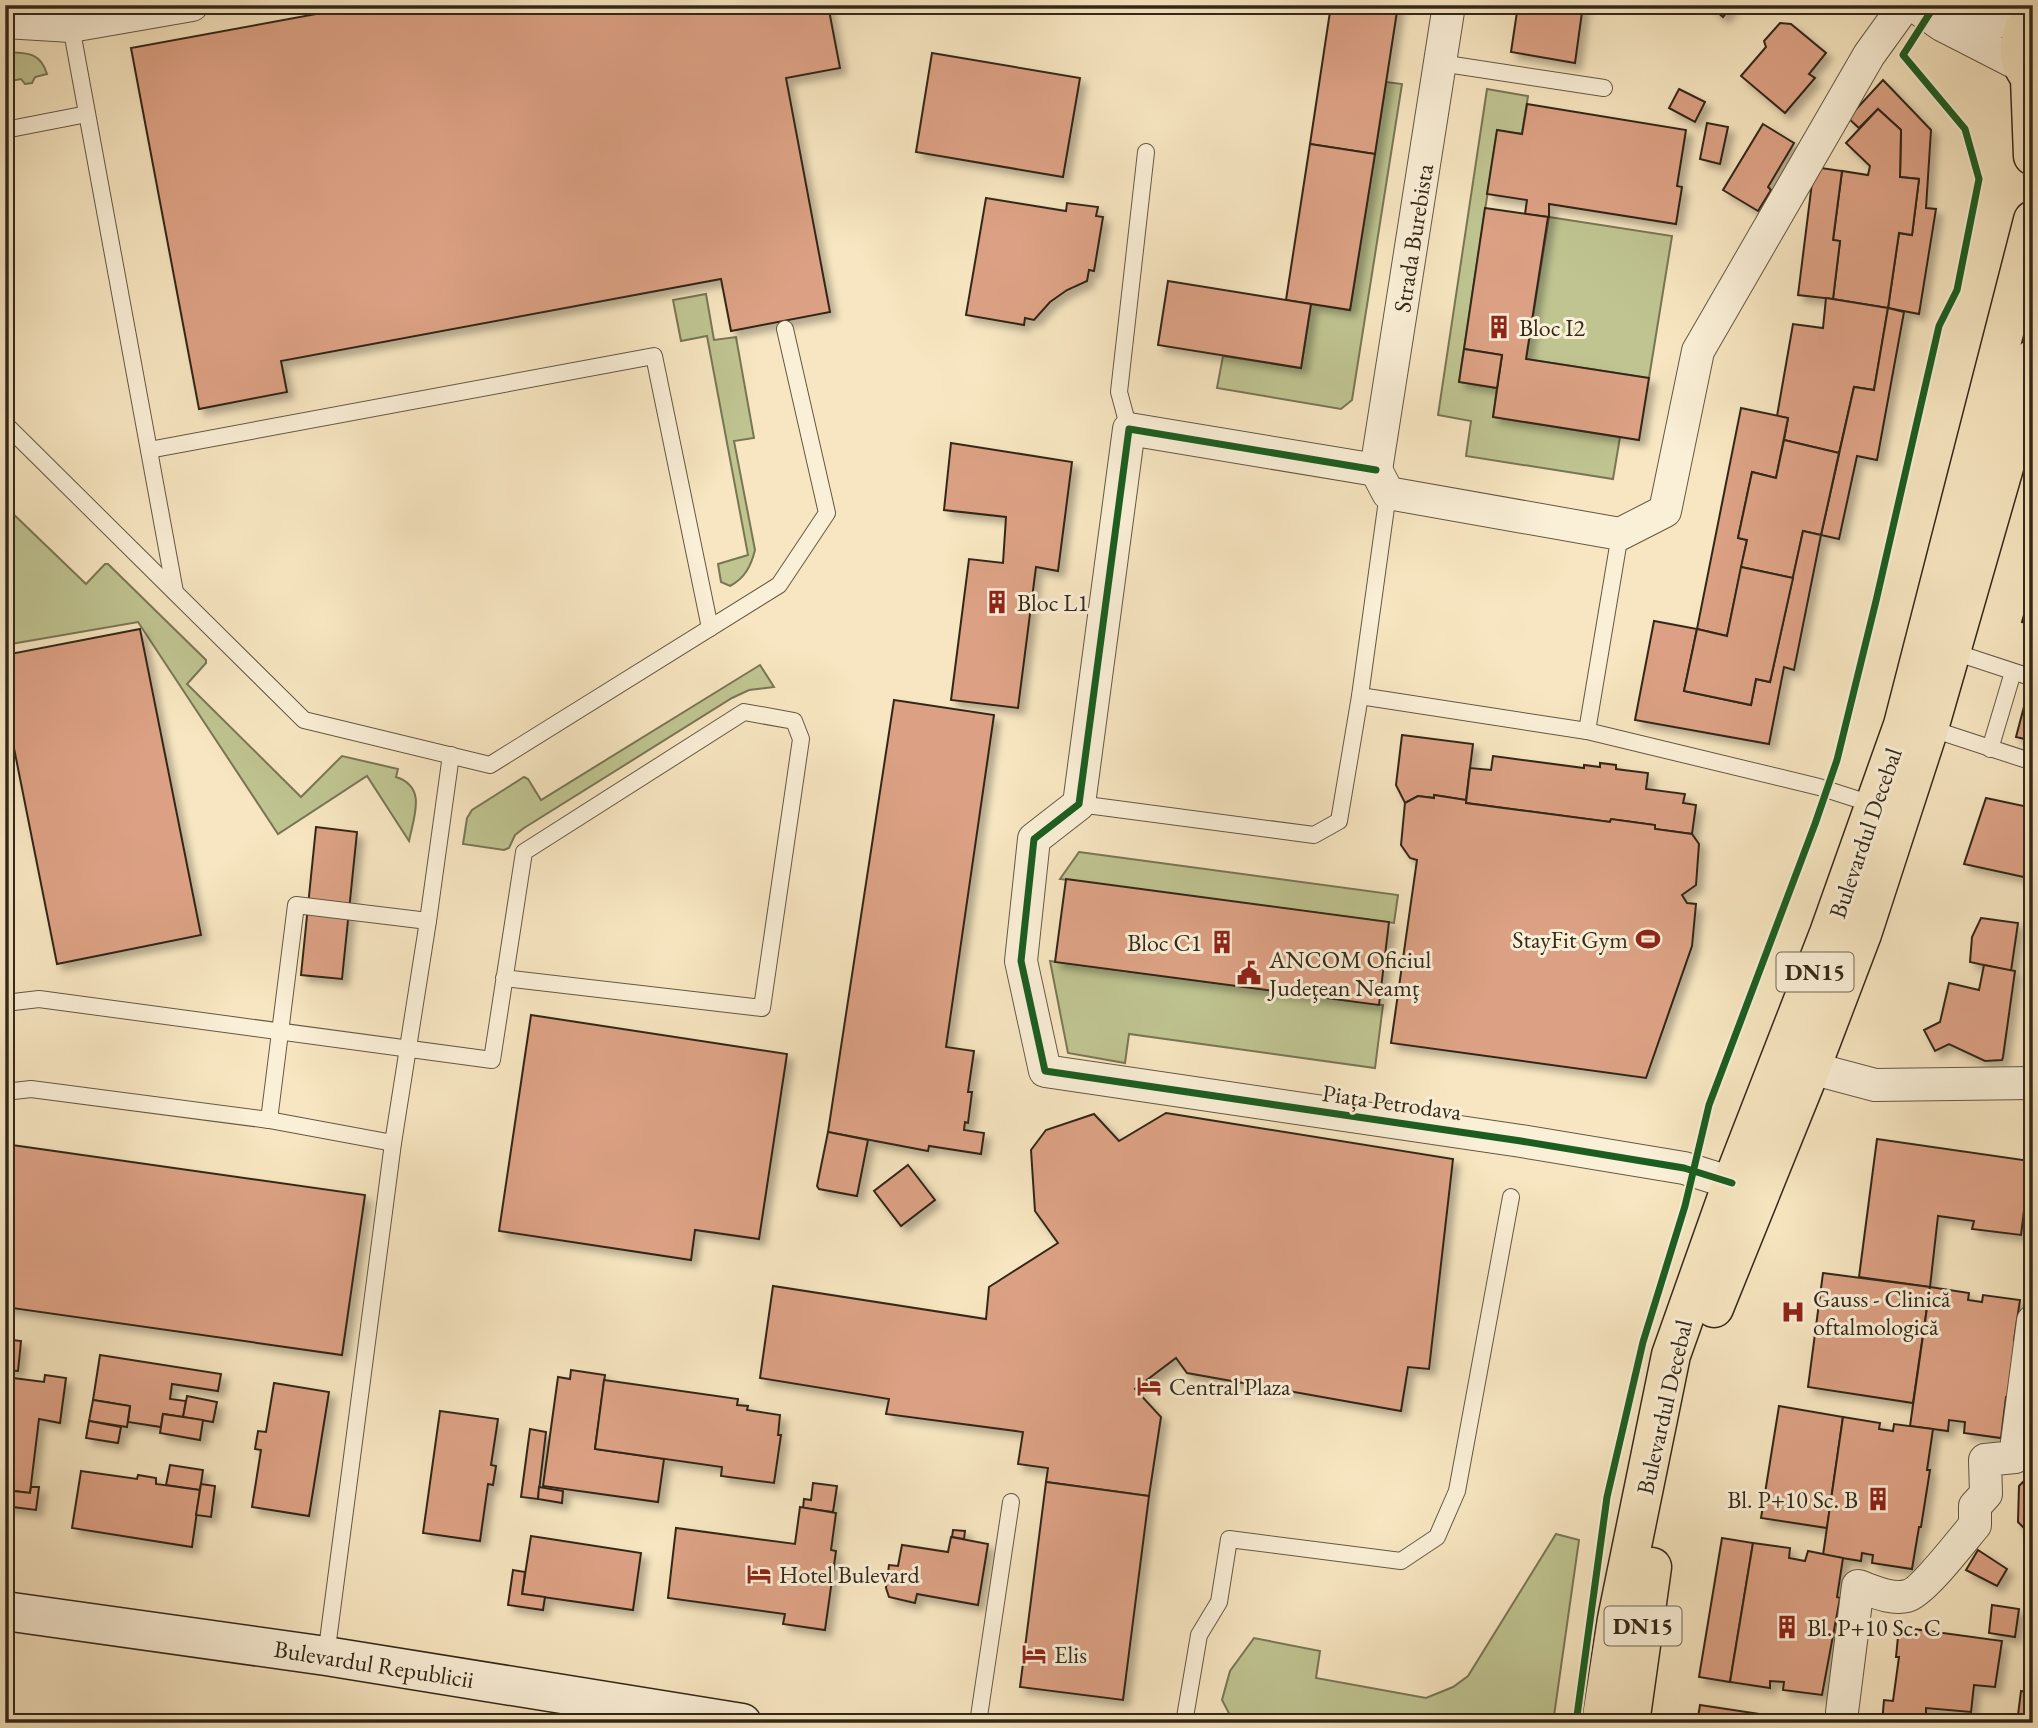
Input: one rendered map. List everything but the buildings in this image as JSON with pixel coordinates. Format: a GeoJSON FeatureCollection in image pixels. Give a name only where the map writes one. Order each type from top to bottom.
{"type":"FeatureCollection","features":[{"type":"Feature","properties":{"kind":"main road"},"geometry":{"type":"LineString","coordinates":[[2031,18],[2022,33],[2019,49],[2028,74],[2033,156]]}},
{"type":"Feature","properties":{"kind":"main road","name":"Bulevardul Decebal"},"geometry":{"type":"LineString","coordinates":[[1601,1723],[1617,1619],[1671,1355],[1732,1182],[1824,949],[1903,725],[2033,220]]}},
{"type":"Feature","properties":{"kind":"main road","name":"Bulevardul Decebal"},"geometry":{"type":"LineString","coordinates":[[1630,1723],[1669,1455],[1696,1353],[1862,934],[1929,728],[1951,651],[2020,461],[2033,359]]}},
{"type":"Feature","properties":{"kind":"main road","name":"Bulevardul Republicii"},"geometry":{"type":"LineString","coordinates":[[5,1611],[326,1656],[724,1721]]}},
{"type":"Feature","properties":{"kind":"street"},"geometry":{"type":"LineString","coordinates":[[5,23],[192,5]]}},
{"type":"Feature","properties":{"kind":"street","name":"Strada Burebista"},"geometry":{"type":"LineString","coordinates":[[1382,481],[1449,5]]}},
{"type":"Feature","properties":{"kind":"street"},"geometry":{"type":"LineString","coordinates":[[1079,804],[1129,429],[1620,534],[1665,511],[1698,351],[1869,55],[1905,5]]}},
{"type":"Feature","properties":{"kind":"street"},"geometry":{"type":"LineString","coordinates":[[1913,5],[1942,25],[2028,74]]}},
{"type":"Feature","properties":{"kind":"street"},"geometry":{"type":"LineString","coordinates":[[1942,25],[2031,18]]}},
{"type":"Feature","properties":{"kind":"street","name":"Piața Petrodava"},"geometry":{"type":"LineString","coordinates":[[1079,804],[1034,839],[1021,961],[1045,1072],[1521,1140],[1684,1168],[1732,1182]]}},
{"type":"Feature","properties":{"kind":"street"},"geometry":{"type":"LineString","coordinates":[[1811,1068],[1875,1085],[2033,1083]]}},
{"type":"Feature","properties":{"kind":"street"},"geometry":{"type":"LineString","coordinates":[[1842,1712],[1858,1586],[1893,1597],[1909,1596],[1923,1586],[1975,1525],[1975,1506],[1986,1494],[1985,1460],[2015,1457],[2033,1321]]}},
{"type":"Feature","properties":{"kind":"lane"},"geometry":{"type":"LineString","coordinates":[[72,16],[87,114],[175,592]]}},
{"type":"Feature","properties":{"kind":"lane"},"geometry":{"type":"LineString","coordinates":[[1440,63],[1604,88]]}},
{"type":"Feature","properties":{"kind":"lane"},"geometry":{"type":"LineString","coordinates":[[5,130],[87,114]]}},
{"type":"Feature","properties":{"kind":"lane"},"geometry":{"type":"LineString","coordinates":[[1129,429],[1119,392],[1146,152]]}},
{"type":"Feature","properties":{"kind":"lane"},"geometry":{"type":"LineString","coordinates":[[5,424],[304,720],[490,765],[779,585],[827,513],[785,329]]}},
{"type":"Feature","properties":{"kind":"lane"},"geometry":{"type":"LineString","coordinates":[[149,450],[654,356],[710,628]]}},
{"type":"Feature","properties":{"kind":"lane"},"geometry":{"type":"LineString","coordinates":[[1079,804],[1314,835],[1339,821],[1360,696],[1382,481]]}},
{"type":"Feature","properties":{"kind":"lane"},"geometry":{"type":"LineString","coordinates":[[1587,731],[1620,534]]}},
{"type":"Feature","properties":{"kind":"lane"},"geometry":{"type":"LineString","coordinates":[[1951,651],[2033,678]]}},
{"type":"Feature","properties":{"kind":"lane"},"geometry":{"type":"LineString","coordinates":[[1990,749],[2013,671]]}},
{"type":"Feature","properties":{"kind":"lane"},"geometry":{"type":"LineString","coordinates":[[1360,696],[1587,731],[1819,787],[1875,806]]}},
{"type":"Feature","properties":{"kind":"lane"},"geometry":{"type":"LineString","coordinates":[[5,1003],[39,999],[492,1060],[504,978],[524,852],[744,712],[794,721],[802,739],[762,1008],[504,978]]}},
{"type":"Feature","properties":{"kind":"lane"},"geometry":{"type":"LineString","coordinates":[[1929,728],[2033,762]]}},
{"type":"Feature","properties":{"kind":"lane"},"geometry":{"type":"LineString","coordinates":[[326,1656],[393,1143],[429,921],[451,755]]}},
{"type":"Feature","properties":{"kind":"lane"},"geometry":{"type":"LineString","coordinates":[[269,1120],[296,905],[429,921]]}},
{"type":"Feature","properties":{"kind":"lane"},"geometry":{"type":"LineString","coordinates":[[5,1092],[31,1089],[269,1120],[393,1143]]}},
{"type":"Feature","properties":{"kind":"lane"},"geometry":{"type":"LineString","coordinates":[[1184,1723],[1199,1635],[1219,1602],[1229,1539],[1401,1562],[1437,1536],[1457,1491],[1511,1196]]}},
{"type":"Feature","properties":{"kind":"lane"},"geometry":{"type":"LineString","coordinates":[[978,1723],[1011,1502]]}},
{"type":"Feature","properties":{"kind":"green space"},"geometry":{"type":"Polygon","coordinates":[[[5,52],[26,53],[36,57],[47,74],[35,77],[32,83],[25,84],[21,79],[5,82],[5,52]]]}},
{"type":"Feature","properties":{"kind":"green space"},"geometry":{"type":"Polygon","coordinates":[[[1386,82],[1402,84],[1352,400],[1341,409],[1217,388],[1223,356],[1301,368],[1311,304],[1350,310],[1386,82]]]}},
{"type":"Feature","properties":{"kind":"green space"},"geometry":{"type":"Polygon","coordinates":[[[1487,89],[1528,96],[1522,134],[1497,131],[1459,382],[1497,388],[1493,417],[1620,437],[1613,479],[1466,456],[1471,421],[1438,415],[1487,89]]]}},
{"type":"Feature","properties":{"kind":"green space"},"geometry":{"type":"Polygon","coordinates":[[[1549,217],[1672,236],[1649,378],[1526,359],[1549,217]]]}},
{"type":"Feature","properties":{"kind":"green space"},"geometry":{"type":"Polygon","coordinates":[[[706,294],[714,340],[736,337],[754,438],[734,441],[755,550],[747,571],[730,586],[721,582],[718,564],[748,555],[707,336],[681,341],[673,300],[706,294]]]}},
{"type":"Feature","properties":{"kind":"green space"},"geometry":{"type":"Polygon","coordinates":[[[5,506],[86,584],[108,564],[206,660],[187,684],[301,797],[342,756],[398,769],[396,777],[406,782],[415,795],[415,812],[409,841],[367,776],[278,834],[138,622],[5,645],[5,506]]]}},
{"type":"Feature","properties":{"kind":"green space"},"geometry":{"type":"Polygon","coordinates":[[[760,665],[774,687],[749,690],[732,698],[524,828],[515,835],[509,848],[504,850],[463,844],[467,818],[472,810],[524,777],[541,800],[760,665]]]}},
{"type":"Feature","properties":{"kind":"green space"},"geometry":{"type":"Polygon","coordinates":[[[1079,852],[1398,895],[1394,923],[1060,879],[1079,852]]]}},
{"type":"Feature","properties":{"kind":"green space"},"geometry":{"type":"Polygon","coordinates":[[[1050,961],[1383,1005],[1375,1068],[1129,1034],[1125,1063],[1068,1053],[1050,961]]]}},
{"type":"Feature","properties":{"kind":"green space"},"geometry":{"type":"Polygon","coordinates":[[[1556,1534],[1579,1540],[1553,1723],[1233,1721],[1222,1700],[1230,1671],[1254,1638],[1320,1651],[1316,1678],[1426,1698],[1453,1687],[1468,1676],[1556,1534]]]}},
{"type":"Feature","properties":{"kind":"cycle path"},"geometry":{"type":"LineString","coordinates":[[1576,1723],[1607,1497],[1643,1342],[1685,1206],[1709,1105],[1837,760],[1939,326],[1957,290],[1979,179],[1965,129],[1903,55],[1935,5]]}},
{"type":"Feature","properties":{"kind":"cycle path"},"geometry":{"type":"LineString","coordinates":[[1376,470],[1129,429],[1079,804],[1034,839],[1021,961],[1045,1071],[1521,1141],[1684,1168],[1732,1183]]}},
{"type":"Feature","properties":{"kind":"place","name":"Bloc I2"},"geometry":{"type":"Point","coordinates":[1499,327]}},
{"type":"Feature","properties":{"kind":"place","name":"Bloc L1"},"geometry":{"type":"Point","coordinates":[997,602]}},
{"type":"Feature","properties":{"kind":"place","name":"StayFit Gym"},"geometry":{"type":"Point","coordinates":[1648,939]}},
{"type":"Feature","properties":{"kind":"place","name":"Bloc C1"},"geometry":{"type":"Point","coordinates":[1222,942]}},
{"type":"Feature","properties":{"kind":"place","name":"ANCOM Oficiul Judeţean Neamţ"},"geometry":{"type":"Point","coordinates":[1249,973]}},
{"type":"Feature","properties":{"kind":"place","name":"Gauss - Clinică oftalmologică"},"geometry":{"type":"Point","coordinates":[1793,1312]}},
{"type":"Feature","properties":{"kind":"place","name":"Central Plaza"},"geometry":{"type":"Point","coordinates":[1149,1386]}},
{"type":"Feature","properties":{"kind":"place","name":"Bl. P+10 Sc. B"},"geometry":{"type":"Point","coordinates":[1878,1499]}},
{"type":"Feature","properties":{"kind":"place","name":"Hotel Bulevard"},"geometry":{"type":"Point","coordinates":[759,1574]}},
{"type":"Feature","properties":{"kind":"place","name":"Bl. P+10 Sc. C"},"geometry":{"type":"Point","coordinates":[1787,1627]}},
{"type":"Feature","properties":{"kind":"place","name":"Elis"},"geometry":{"type":"Point","coordinates":[1034,1654]}}]}
